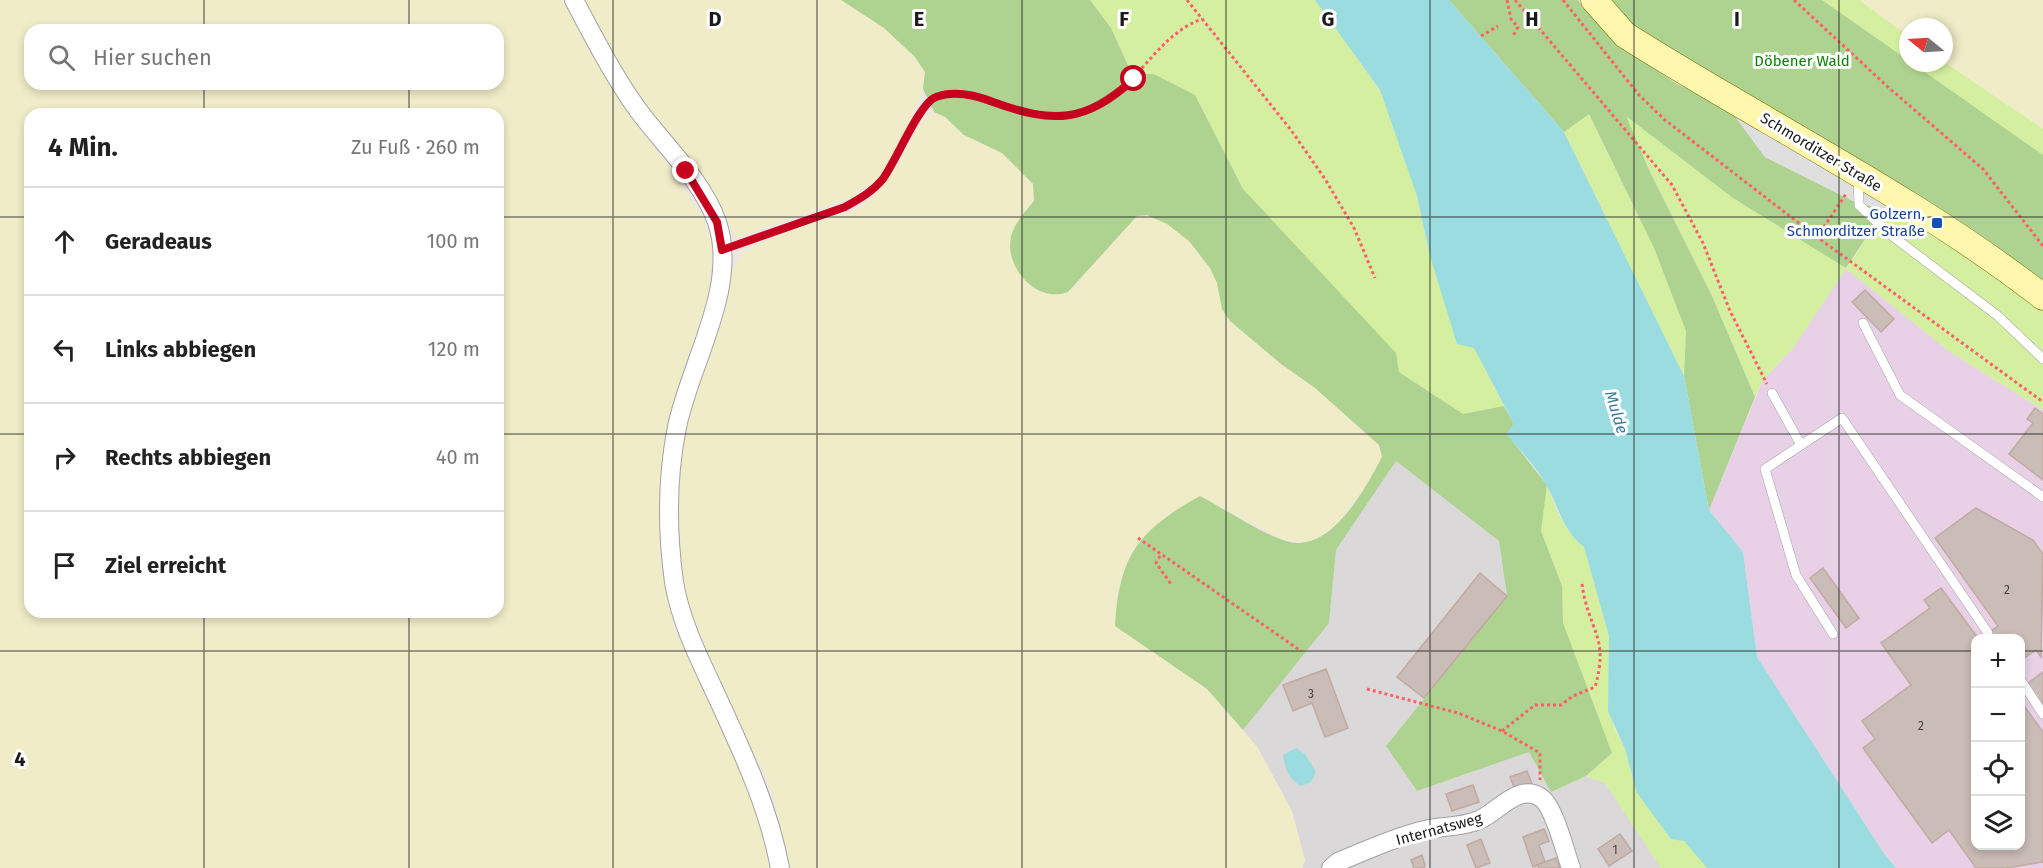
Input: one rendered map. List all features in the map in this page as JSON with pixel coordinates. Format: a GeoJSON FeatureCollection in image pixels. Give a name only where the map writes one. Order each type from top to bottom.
{"type":"FeatureCollection","features":[{"type":"Feature","properties":{"kind":"main road","name":"Schmorditzer Straße"},"geometry":{"type":"LineString","coordinates":[[1594,0],[1625,35],[2001,264],[2043,297]]}},
{"type":"Feature","properties":{"kind":"street"},"geometry":{"type":"LineString","coordinates":[[574,0],[613,71],[703,195],[717,222],[722,250],[721,283],[684,400],[673,456],[669,509],[674,582],[687,630],[757,785],[775,840],[780,868]]}},
{"type":"Feature","properties":{"kind":"street","name":"Internatsweg"},"geometry":{"type":"LineString","coordinates":[[1330,868],[1338,862],[1402,838],[1431,829],[1456,827],[1479,821],[1512,798],[1525,793],[1540,796]]}},
{"type":"Feature","properties":{"kind":"street"},"geometry":{"type":"LineString","coordinates":[[1540,796],[1550,808],[1571,868]]}},
{"type":"Feature","properties":{"kind":"lane"},"geometry":{"type":"LineString","coordinates":[[1858,176],[1859,204],[1887,232],[1998,316],[2043,359]]}},
{"type":"Feature","properties":{"kind":"lane"},"geometry":{"type":"LineString","coordinates":[[1863,323],[1900,395],[2043,497]]}},
{"type":"Feature","properties":{"kind":"lane"},"geometry":{"type":"LineString","coordinates":[[1772,393],[1801,445]]}},
{"type":"Feature","properties":{"kind":"lane"},"geometry":{"type":"LineString","coordinates":[[1833,634],[1796,575],[1765,469],[1842,418],[1988,633]]}},
{"type":"Feature","properties":{"kind":"lane"},"geometry":{"type":"LineString","coordinates":[[2025,687],[2043,714]]}},
{"type":"Feature","properties":{"kind":"path"},"geometry":{"type":"LineString","coordinates":[[1187,0],[1291,130],[1325,179],[1354,228],[1376,278]]}},
{"type":"Feature","properties":{"kind":"path"},"geometry":{"type":"LineString","coordinates":[[1508,0],[1511,19],[1518,27],[1513,36]]}},
{"type":"Feature","properties":{"kind":"path"},"geometry":{"type":"LineString","coordinates":[[1515,0],[1672,184],[1703,243],[1730,311],[1772,393]]}},
{"type":"Feature","properties":{"kind":"path"},"geometry":{"type":"LineString","coordinates":[[1563,0],[1616,67],[1656,112],[1817,237],[2043,402]]}},
{"type":"Feature","properties":{"kind":"path"},"geometry":{"type":"LineString","coordinates":[[1794,0],[1888,87],[1983,169],[2043,246]]}},
{"type":"Feature","properties":{"kind":"path"},"geometry":{"type":"LineString","coordinates":[[722,250],[845,207],[864,196],[881,180],[900,152],[917,116],[933,98],[955,93],[980,96],[1028,114],[1052,118],[1093,110],[1113,98],[1182,26],[1202,19]]}},
{"type":"Feature","properties":{"kind":"path"},"geometry":{"type":"LineString","coordinates":[[1481,36],[1498,26]]}},
{"type":"Feature","properties":{"kind":"path"},"geometry":{"type":"LineString","coordinates":[[1817,237],[1858,176]]}},
{"type":"Feature","properties":{"kind":"path"},"geometry":{"type":"LineString","coordinates":[[1138,538],[1160,556],[1301,651]]}},
{"type":"Feature","properties":{"kind":"path"},"geometry":{"type":"LineString","coordinates":[[1160,556],[1156,563],[1171,584]]}},
{"type":"Feature","properties":{"kind":"path"},"geometry":{"type":"LineString","coordinates":[[1502,731],[1535,705],[1561,705],[1573,696],[1595,687],[1602,664],[1600,642],[1585,605],[1582,584]]}},
{"type":"Feature","properties":{"kind":"path"},"geometry":{"type":"LineString","coordinates":[[1367,690],[1458,713],[1502,731],[1540,753],[1540,796]]}},
{"type":"Feature","properties":{"kind":"shaded area"},"geometry":{"type":"Polygon","coordinates":[[[0,0],[563,0],[584,40],[631,116],[674,174],[704,221],[713,246],[708,300],[684,367],[665,451],[659,511],[660,564],[675,632],[701,680],[748,787],[772,868],[0,868],[0,0]]]}},
{"type":"Feature","properties":{"kind":"shaded area"},"geometry":{"type":"Polygon","coordinates":[[[583,0],[841,0],[884,28],[915,57],[925,72],[923,89],[897,151],[877,179],[852,197],[737,238],[718,205],[628,78],[583,0]]]}},
{"type":"Feature","properties":{"kind":"shaded area"},"geometry":{"type":"Polygon","coordinates":[[[1859,0],[2043,0],[2043,129],[1953,68],[1953,18],[1899,18],[1899,29],[1859,0]]]}},
{"type":"Feature","properties":{"kind":"shaded area"},"geometry":{"type":"Polygon","coordinates":[[[1728,107],[1888,203],[1884,210],[1853,201],[1765,157],[1728,107]]]}},
{"type":"Feature","properties":{"kind":"shaded area"},"geometry":{"type":"Polygon","coordinates":[[[934,112],[945,117],[964,135],[1002,153],[1033,184],[1034,201],[1017,222],[1063,294],[1074,288],[1108,245],[1137,216],[1147,215],[1167,224],[1189,241],[1210,268],[1217,283],[1222,309],[1243,333],[1315,388],[1379,445],[1383,457],[1366,486],[1334,527],[1315,539],[1307,542],[1284,540],[1200,496],[1131,551],[1117,594],[1115,626],[1207,689],[1258,748],[1292,811],[1305,860],[1302,868],[789,868],[773,792],[702,646],[687,606],[675,521],[682,443],[700,368],[733,269],[742,254],[757,244],[797,228],[854,211],[875,196],[900,161],[921,122],[934,112]]]}},
{"type":"Feature","properties":{"kind":"shaded area"},"geometry":{"type":"Polygon","coordinates":[[[1846,268],[1950,352],[2043,410],[2043,868],[1896,868],[1883,852],[1757,657],[1743,552],[1709,510],[1763,380],[1793,348],[1846,268]]]}},
{"type":"Feature","properties":{"kind":"shaded area"},"geometry":{"type":"Polygon","coordinates":[[[1396,461],[1499,541],[1507,596],[1386,746],[1417,791],[1529,752],[1551,792],[1586,776],[1605,783],[1661,868],[1302,868],[1305,860],[1258,748],[1243,730],[1329,623],[1336,550],[1396,461]]]}},
{"type":"Feature","properties":{"kind":"green space"},"geometry":{"type":"Polygon","coordinates":[[[841,0],[1090,0],[1111,28],[1132,74],[1154,74],[1195,95],[1243,189],[1396,353],[1399,372],[1463,414],[1504,406],[1514,424],[1507,434],[1547,485],[1541,531],[1562,586],[1563,623],[1612,753],[1586,776],[1551,792],[1529,752],[1417,791],[1386,746],[1507,596],[1499,541],[1396,461],[1336,550],[1329,623],[1243,730],[1207,689],[1115,626],[1121,581],[1136,547],[1147,533],[1179,508],[1200,496],[1254,527],[1286,541],[1302,543],[1317,538],[1331,529],[1356,501],[1382,457],[1379,445],[1315,388],[1281,364],[1230,321],[1222,309],[1217,283],[1210,268],[1189,241],[1167,224],[1147,215],[1137,216],[1068,292],[1045,293],[1034,288],[1018,271],[1010,248],[1012,232],[1017,222],[1034,201],[1033,184],[1002,153],[964,135],[945,117],[934,112],[923,89],[925,72],[915,57],[884,28],[841,0]]]}},
{"type":"Feature","properties":{"kind":"green space"},"geometry":{"type":"Polygon","coordinates":[[[1090,0],[1315,0],[1380,90],[1417,196],[1430,256],[1504,406],[1463,414],[1399,372],[1304,257],[1243,189],[1195,95],[1154,74],[1132,74],[1111,28],[1090,0]]]}},
{"type":"Feature","properties":{"kind":"green space"},"geometry":{"type":"Polygon","coordinates":[[[1449,0],[1578,0],[1606,34],[1620,46],[1677,84],[1728,107],[1765,157],[1853,201],[1884,210],[1846,268],[1733,198],[1626,116],[1650,172],[1712,296],[1755,397],[1709,510],[1684,376],[1686,331],[1654,248],[1589,114],[1564,132],[1449,0]]]}},
{"type":"Feature","properties":{"kind":"green space","name":"Döbener Wald"},"geometry":{"type":"Polygon","coordinates":[[[1603,0],[1822,0],[1899,54],[1899,72],[1925,72],[2043,155],[2043,289],[1636,35],[1603,0]]]}},
{"type":"Feature","properties":{"kind":"green space"},"geometry":{"type":"Polygon","coordinates":[[[1822,0],[1859,0],[1899,29],[1899,55],[1822,0]]]}},
{"type":"Feature","properties":{"kind":"green space"},"geometry":{"type":"Polygon","coordinates":[[[1953,68],[2043,129],[2043,155],[1923,72],[1953,72],[1953,68]]]}},
{"type":"Feature","properties":{"kind":"green space"},"geometry":{"type":"Polygon","coordinates":[[[1588,113],[1654,248],[1686,331],[1684,376],[1564,132],[1588,113]]]}},
{"type":"Feature","properties":{"kind":"green space"},"geometry":{"type":"Polygon","coordinates":[[[1625,115],[1733,198],[1847,268],[1888,203],[2043,307],[2043,410],[1950,352],[1846,269],[1793,348],[1763,380],[1755,397],[1712,296],[1650,172],[1625,115]]]}},
{"type":"Feature","properties":{"kind":"green space"},"geometry":{"type":"Polygon","coordinates":[[[1547,485],[1565,526],[1584,546],[1609,636],[1613,725],[1625,749],[1637,793],[1701,858],[1707,868],[1661,868],[1605,783],[1586,776],[1612,753],[1563,623],[1562,586],[1541,531],[1547,485]]]}},
{"type":"Feature","properties":{"kind":"water","name":"Mulde"},"geometry":{"type":"Polygon","coordinates":[[[1315,0],[1449,0],[1564,132],[1684,376],[1709,510],[1743,552],[1757,657],[1883,852],[1896,868],[1707,868],[1684,841],[1671,839],[1637,793],[1625,749],[1608,711],[1609,636],[1584,547],[1566,526],[1547,486],[1506,434],[1514,424],[1474,348],[1457,344],[1430,256],[1417,196],[1380,90],[1315,0]]]}},
{"type":"Feature","properties":{"kind":"water"},"geometry":{"type":"Polygon","coordinates":[[[1296,748],[1305,754],[1316,772],[1311,782],[1301,786],[1288,773],[1283,755],[1296,748]]]}},
{"type":"Feature","properties":{"kind":"building"},"geometry":{"type":"Polygon","coordinates":[[[1865,290],[1894,319],[1881,332],[1852,302],[1865,290]]]}},
{"type":"Feature","properties":{"kind":"building"},"geometry":{"type":"Polygon","coordinates":[[[2035,408],[2043,414],[2043,480],[2009,454],[2033,423],[2027,419],[2035,408]]]}},
{"type":"Feature","properties":{"kind":"building"},"geometry":{"type":"Polygon","coordinates":[[[1976,508],[2033,540],[2043,554],[2041,657],[2036,650],[2025,658],[2025,634],[1987,634],[1998,626],[1935,538],[1976,508]]]}},
{"type":"Feature","properties":{"kind":"building"},"geometry":{"type":"Polygon","coordinates":[[[1823,568],[1859,618],[1846,628],[1810,578],[1823,568]]]}},
{"type":"Feature","properties":{"kind":"building"},"geometry":{"type":"Polygon","coordinates":[[[1480,573],[1507,596],[1424,698],[1397,677],[1480,573]]]}},
{"type":"Feature","properties":{"kind":"building"},"geometry":{"type":"Polygon","coordinates":[[[1941,588],[1975,634],[1971,634],[1971,850],[2025,850],[2025,707],[2043,732],[2043,862],[2006,868],[1976,868],[1949,830],[1932,843],[1863,748],[1875,739],[1862,721],[1911,685],[1881,643],[1930,608],[1924,600],[1941,588]]]}},
{"type":"Feature","properties":{"kind":"building"},"geometry":{"type":"Polygon","coordinates":[[[1326,669],[1348,728],[1325,737],[1312,703],[1293,711],[1283,685],[1326,669]]]}},
{"type":"Feature","properties":{"kind":"building"},"geometry":{"type":"Polygon","coordinates":[[[2043,672],[2043,707],[2027,684],[2043,672]]]}},
{"type":"Feature","properties":{"kind":"building"},"geometry":{"type":"Polygon","coordinates":[[[1527,771],[1533,786],[1516,792],[1510,777],[1527,771]]]}},
{"type":"Feature","properties":{"kind":"building"},"geometry":{"type":"Polygon","coordinates":[[[1473,785],[1479,802],[1452,811],[1446,794],[1473,785]]]}},
{"type":"Feature","properties":{"kind":"building"},"geometry":{"type":"Polygon","coordinates":[[[1544,829],[1549,841],[1539,845],[1545,862],[1533,867],[1523,837],[1544,829]]]}},
{"type":"Feature","properties":{"kind":"building"},"geometry":{"type":"Polygon","coordinates":[[[1620,834],[1632,851],[1609,866],[1598,849],[1620,834]]]}},
{"type":"Feature","properties":{"kind":"building"},"geometry":{"type":"Polygon","coordinates":[[[1481,839],[1490,863],[1476,868],[1467,845],[1481,839]]]}},
{"type":"Feature","properties":{"kind":"building"},"geometry":{"type":"Polygon","coordinates":[[[1422,855],[1424,868],[1414,868],[1411,860],[1422,855]]]}},
{"type":"Feature","properties":{"kind":"building"},"geometry":{"type":"Polygon","coordinates":[[[1556,858],[1560,868],[1539,868],[1537,865],[1556,858]]]}},
{"type":"Feature","properties":{"kind":"place","name":"Golzern, Schmorditzer Straße"},"geometry":{"type":"Point","coordinates":[1937,223]}},
{"type":"Feature","properties":{"kind":"route"},"geometry":{"type":"LineString","coordinates":[[686,171],[703,195],[717,222],[722,250],[845,207],[864,196],[881,180],[900,152],[917,116],[933,98],[955,93],[980,96],[1028,114],[1052,118],[1093,110],[1113,98],[1134,79]]}}]}
